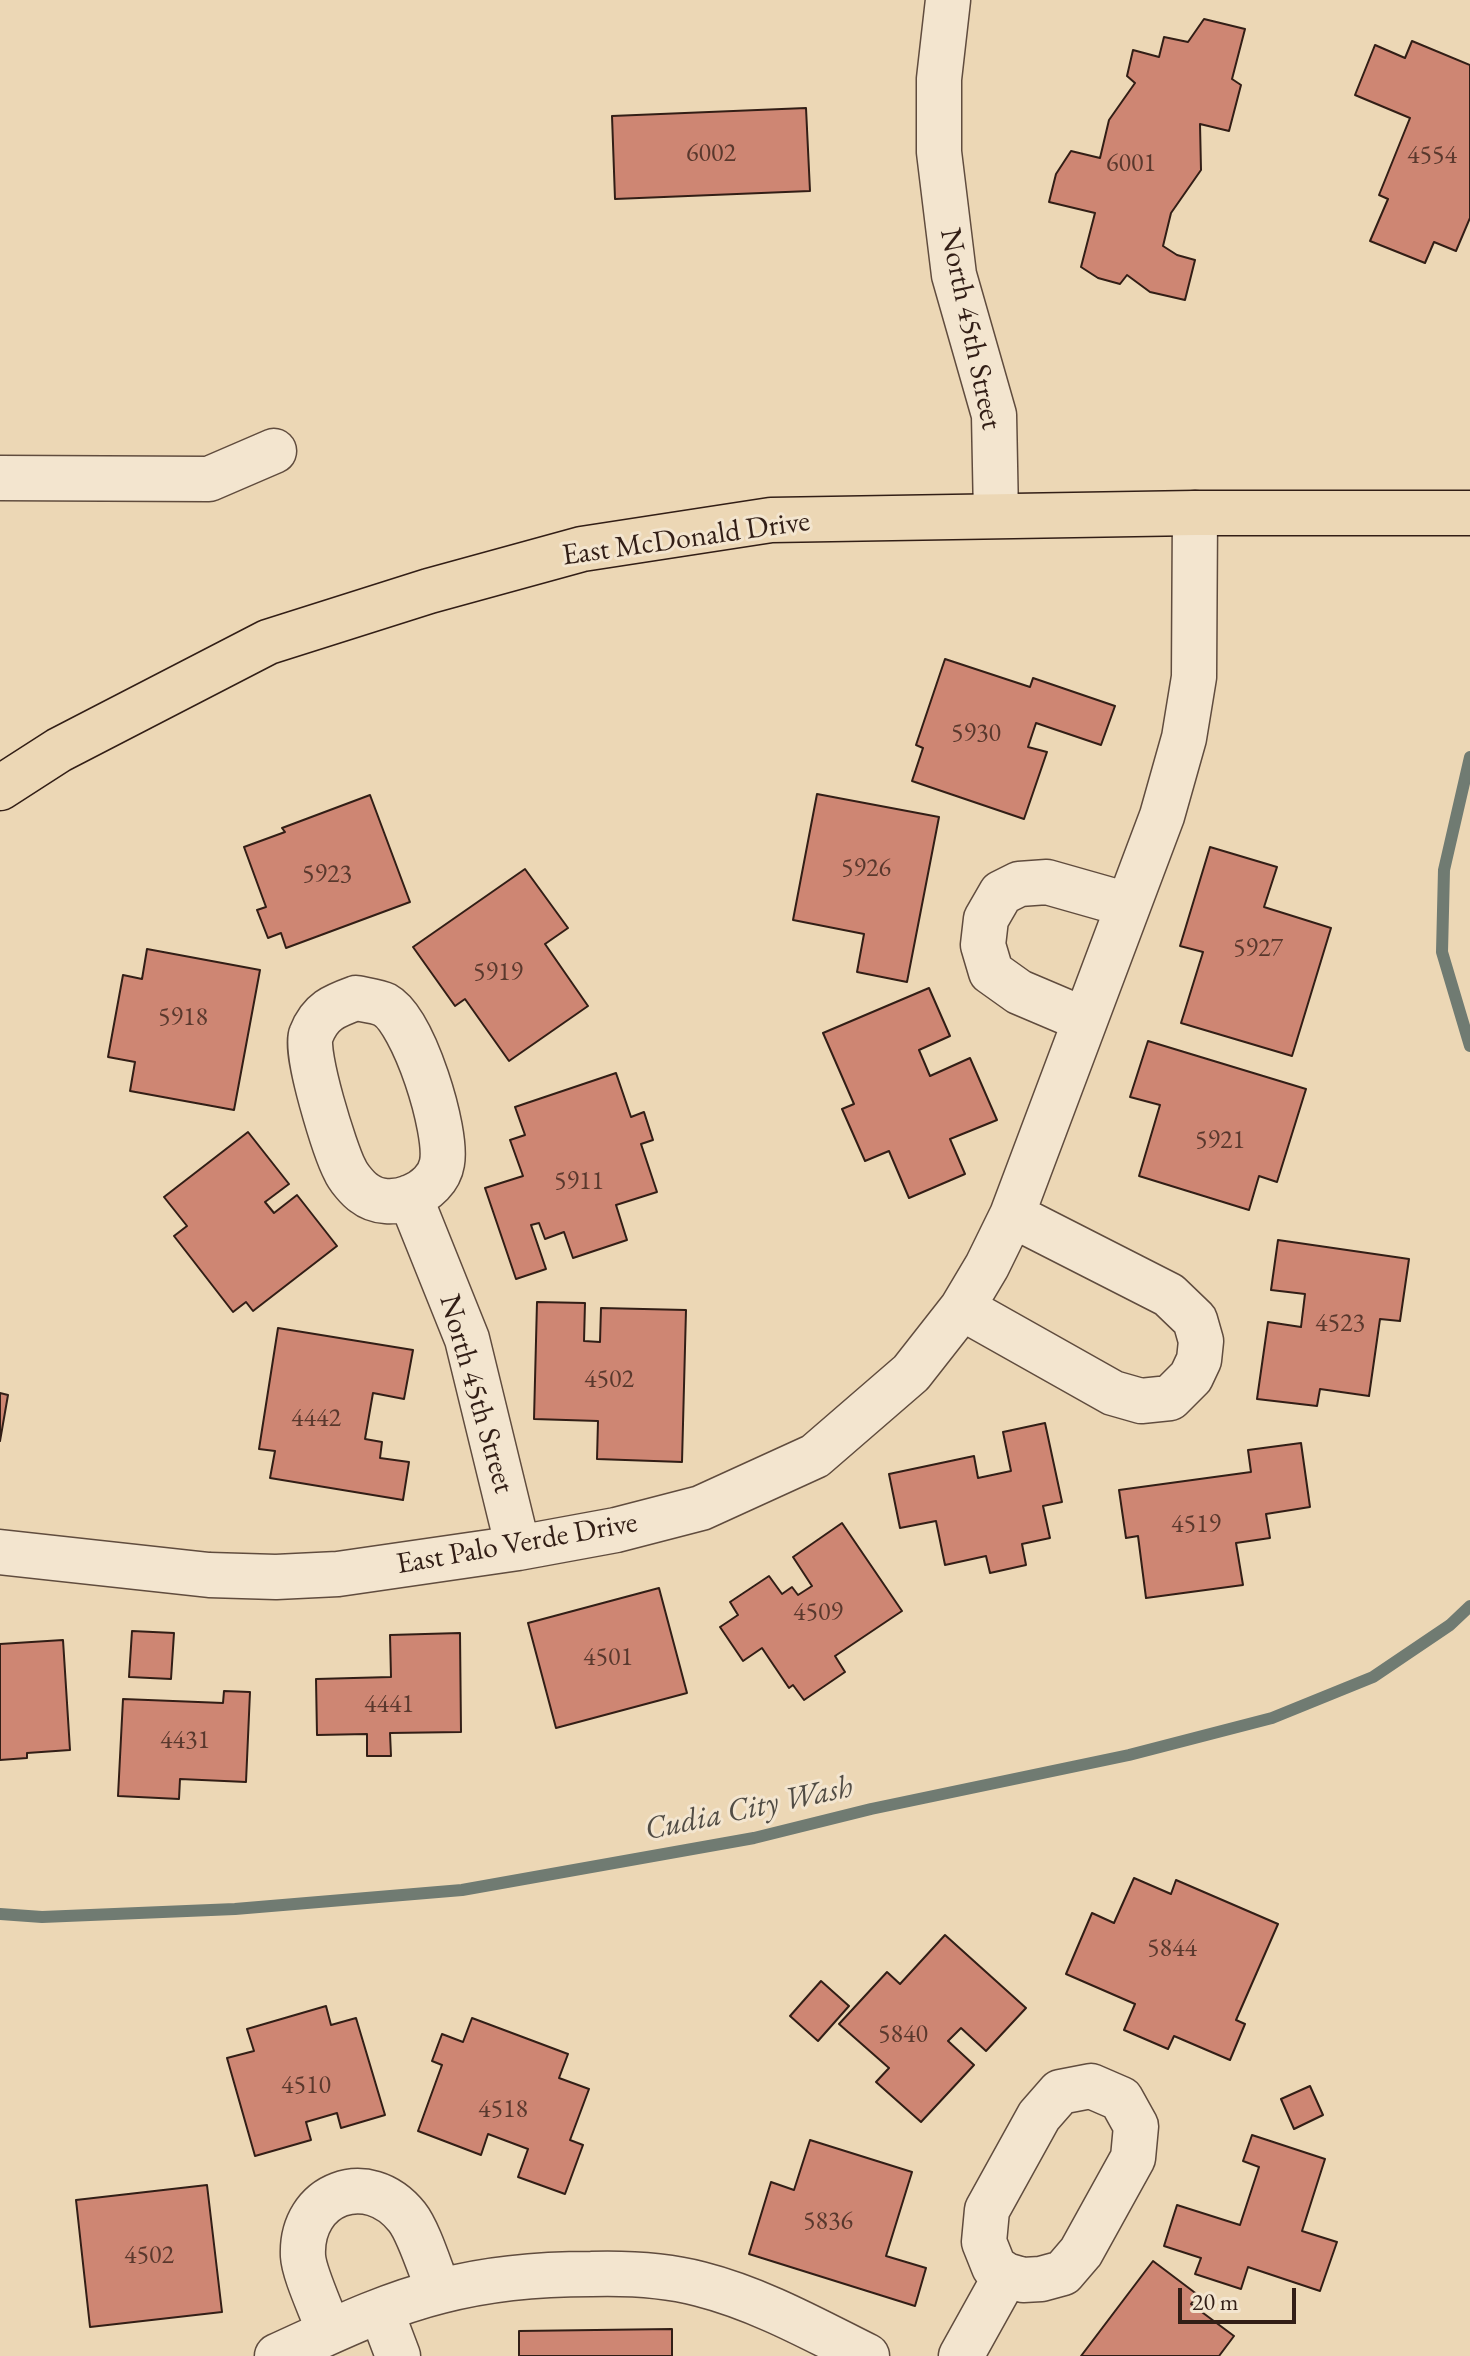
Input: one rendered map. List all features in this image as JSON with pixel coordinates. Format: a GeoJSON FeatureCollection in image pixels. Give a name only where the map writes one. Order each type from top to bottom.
{"type":"FeatureCollection","features":[{"type":"Feature","properties":{"kind":"main road","name":"East McDonald Drive"},"geometry":{"type":"LineString","coordinates":[[0,788],[59,750],[268,642],[429,591],[582,549],[771,520],[1195,513],[1470,513]]}},
{"type":"Feature","properties":{"kind":"street","name":"North 45th Street"},"geometry":{"type":"LineString","coordinates":[[948,0],[939,79],[939,152],[954,275],[994,415],[996,515]]}},
{"type":"Feature","properties":{"kind":"street"},"geometry":{"type":"LineString","coordinates":[[0,478],[209,479],[274,451]]}},
{"type":"Feature","properties":{"kind":"street","name":"East Palo Verde Drive"},"geometry":{"type":"LineString","coordinates":[[0,1552],[209,1575],[276,1577],[338,1574],[518,1548],[616,1530],[701,1508],[815,1456],[911,1373],[962,1308],[1012,1215],[1162,816],[1184,738],[1194,677],[1195,513]]}},
{"type":"Feature","properties":{"kind":"street"},"geometry":{"type":"LineString","coordinates":[[1085,1020],[1019,992],[991,972],[983,945],[986,919],[1001,893],[1019,884],[1047,882],[1128,905]]}},
{"type":"Feature","properties":{"kind":"street","name":"North 45th Street"},"geometry":{"type":"LineString","coordinates":[[410,1197],[467,1339],[518,1548]]}},
{"type":"Feature","properties":{"kind":"street"},"geometry":{"type":"LineString","coordinates":[[962,1308],[1113,1393],[1141,1401],[1170,1398],[1191,1377],[1199,1360],[1201,1341],[1195,1320],[1169,1295],[1012,1215]]}},
{"type":"Feature","properties":{"kind":"street"},"geometry":{"type":"LineString","coordinates":[[329,2332],[303,2258],[310,2218],[323,2203],[336,2197],[362,2190],[382,2194],[409,2219],[439,2291]]}},
{"type":"Feature","properties":{"kind":"street"},"geometry":{"type":"LineString","coordinates":[[277,2356],[381,2311],[439,2291],[547,2274],[621,2273],[698,2283],[765,2305],[867,2356]]}},
{"type":"Feature","properties":{"kind":"street"},"geometry":{"type":"LineString","coordinates":[[961,2356],[1006,2275]]}},
{"type":"Feature","properties":{"kind":"street"},"geometry":{"type":"LineString","coordinates":[[381,2311],[398,2356]]}},
{"type":"Feature","properties":{"kind":"building"},"geometry":{"type":"Polygon","coordinates":[[[1204,19],[1245,29],[1232,79],[1241,85],[1229,131],[1200,124],[1201,170],[1171,213],[1163,246],[1177,255],[1195,260],[1185,300],[1150,292],[1127,275],[1120,284],[1098,278],[1081,267],[1095,213],[1049,202],[1056,174],[1071,151],[1100,158],[1109,120],[1135,83],[1127,76],[1133,50],[1159,57],[1164,37],[1188,42],[1204,19]]]}},
{"type":"Feature","properties":{"kind":"building"},"geometry":{"type":"Polygon","coordinates":[[[1412,41],[1470,65],[1470,218],[1456,251],[1434,242],[1425,263],[1370,241],[1388,199],[1379,195],[1410,118],[1355,95],[1375,45],[1405,58],[1412,41]]]}},
{"type":"Feature","properties":{"kind":"building"},"geometry":{"type":"Polygon","coordinates":[[[806,108],[810,191],[615,199],[612,116],[806,108]]]}},
{"type":"Feature","properties":{"kind":"building"},"geometry":{"type":"Polygon","coordinates":[[[945,659],[1030,687],[1033,678],[1115,706],[1101,745],[1036,723],[1028,747],[1047,752],[1024,819],[912,781],[923,748],[916,745],[945,659]]]}},
{"type":"Feature","properties":{"kind":"building"},"geometry":{"type":"Polygon","coordinates":[[[817,794],[939,817],[907,982],[857,972],[864,934],[793,920],[817,794]]]}},
{"type":"Feature","properties":{"kind":"building"},"geometry":{"type":"Polygon","coordinates":[[[370,795],[410,902],[286,948],[281,933],[268,938],[257,910],[266,907],[244,847],[285,832],[282,828],[370,795]]]}},
{"type":"Feature","properties":{"kind":"building"},"geometry":{"type":"Polygon","coordinates":[[[1210,847],[1277,867],[1264,907],[1331,928],[1292,1056],[1181,1023],[1203,952],[1180,946],[1210,847]]]}},
{"type":"Feature","properties":{"kind":"building"},"geometry":{"type":"Polygon","coordinates":[[[525,869],[568,928],[545,944],[588,1006],[509,1061],[465,999],[455,1006],[413,947],[525,869]]]}},
{"type":"Feature","properties":{"kind":"building"},"geometry":{"type":"Polygon","coordinates":[[[147,949],[260,970],[234,1110],[130,1091],[135,1062],[108,1057],[123,975],[142,979],[147,949]]]}},
{"type":"Feature","properties":{"kind":"building"},"geometry":{"type":"Polygon","coordinates":[[[929,988],[950,1036],[919,1050],[930,1076],[970,1058],[997,1120],[950,1139],[965,1174],[909,1198],[889,1151],[865,1161],[842,1109],[854,1104],[823,1033],[929,988]]]}},
{"type":"Feature","properties":{"kind":"building"},"geometry":{"type":"Polygon","coordinates":[[[1148,1041],[1306,1089],[1277,1182],[1259,1176],[1249,1210],[1139,1176],[1160,1105],[1130,1097],[1148,1041]]]}},
{"type":"Feature","properties":{"kind":"building"},"geometry":{"type":"Polygon","coordinates":[[[616,1073],[631,1117],[644,1112],[653,1140],[641,1144],[657,1192],[616,1205],[627,1240],[573,1258],[564,1232],[545,1239],[539,1223],[531,1225],[546,1269],[516,1279],[485,1188],[523,1176],[510,1140],[525,1135],[515,1107],[616,1073]]]}},
{"type":"Feature","properties":{"kind":"building"},"geometry":{"type":"Polygon","coordinates":[[[248,1132],[289,1184],[265,1202],[274,1213],[297,1195],[337,1246],[253,1311],[246,1302],[233,1312],[174,1236],[187,1226],[164,1197],[248,1132]]]}},
{"type":"Feature","properties":{"kind":"building"},"geometry":{"type":"Polygon","coordinates":[[[1278,1240],[1409,1259],[1400,1321],[1380,1319],[1369,1396],[1320,1389],[1317,1406],[1257,1399],[1268,1322],[1301,1327],[1305,1294],[1271,1290],[1278,1240]]]}},
{"type":"Feature","properties":{"kind":"building"},"geometry":{"type":"Polygon","coordinates":[[[537,1302],[585,1303],[584,1341],[600,1342],[601,1308],[686,1310],[682,1462],[597,1459],[598,1421],[534,1419],[537,1302]]]}},
{"type":"Feature","properties":{"kind":"building"},"geometry":{"type":"Polygon","coordinates":[[[278,1328],[413,1350],[404,1399],[373,1393],[365,1439],[382,1442],[380,1458],[409,1462],[403,1500],[270,1478],[275,1451],[259,1449],[278,1328]]]}},
{"type":"Feature","properties":{"kind":"building"},"geometry":{"type":"Polygon","coordinates":[[[0,1393],[8,1395],[0,1441],[0,1393]]]}},
{"type":"Feature","properties":{"kind":"building"},"geometry":{"type":"Polygon","coordinates":[[[1045,1423],[1062,1502],[1043,1506],[1050,1538],[1022,1544],[1026,1565],[990,1573],[986,1556],[945,1565],[936,1521],[900,1528],[889,1474],[974,1456],[978,1478],[1011,1471],[1003,1432],[1045,1423]]]}},
{"type":"Feature","properties":{"kind":"building"},"geometry":{"type":"Polygon","coordinates":[[[1301,1443],[1310,1507],[1266,1514],[1270,1538],[1236,1543],[1243,1585],[1146,1598],[1138,1536],[1126,1538],[1119,1490],[1251,1472],[1248,1450],[1301,1443]]]}},
{"type":"Feature","properties":{"kind":"building"},"geometry":{"type":"Polygon","coordinates":[[[842,1523],[902,1611],[835,1656],[845,1672],[804,1700],[793,1685],[789,1688],[762,1648],[743,1661],[720,1627],[738,1615],[730,1602],[769,1576],[782,1594],[792,1587],[798,1595],[812,1586],[793,1557],[842,1523]]]}},
{"type":"Feature","properties":{"kind":"building"},"geometry":{"type":"Polygon","coordinates":[[[659,1588],[687,1693],[556,1728],[528,1623],[659,1588]]]}},
{"type":"Feature","properties":{"kind":"building"},"geometry":{"type":"Polygon","coordinates":[[[132,1631],[174,1633],[171,1679],[129,1677],[132,1631]]]}},
{"type":"Feature","properties":{"kind":"building"},"geometry":{"type":"Polygon","coordinates":[[[460,1633],[461,1732],[390,1733],[391,1756],[367,1756],[367,1734],[317,1735],[316,1679],[391,1677],[390,1635],[460,1633]]]}},
{"type":"Feature","properties":{"kind":"building"},"geometry":{"type":"Polygon","coordinates":[[[63,1640],[70,1750],[27,1753],[27,1758],[0,1760],[0,1644],[63,1640]]]}},
{"type":"Feature","properties":{"kind":"building"},"geometry":{"type":"Polygon","coordinates":[[[224,1691],[250,1692],[246,1782],[180,1779],[179,1799],[118,1796],[123,1699],[223,1703],[224,1691]]]}},
{"type":"Feature","properties":{"kind":"building"},"geometry":{"type":"Polygon","coordinates":[[[1134,1878],[1171,1894],[1176,1880],[1278,1924],[1236,2020],[1245,2024],[1230,2060],[1174,2036],[1168,2049],[1124,2030],[1135,2004],[1066,1974],[1092,1913],[1114,1923],[1134,1878]]]}},
{"type":"Feature","properties":{"kind":"building"},"geometry":{"type":"Polygon","coordinates":[[[945,1935],[1026,2008],[986,2051],[961,2028],[948,2041],[974,2065],[921,2122],[876,2082],[889,2068],[839,2024],[887,1972],[900,1984],[945,1935]]]}},
{"type":"Feature","properties":{"kind":"building"},"geometry":{"type":"Polygon","coordinates":[[[821,1981],[849,2006],[818,2041],[790,2016],[821,1981]]]}},
{"type":"Feature","properties":{"kind":"building"},"geometry":{"type":"Polygon","coordinates":[[[326,2006],[331,2025],[356,2018],[385,2115],[341,2128],[337,2113],[306,2122],[311,2140],[255,2156],[227,2058],[254,2051],[247,2029],[326,2006]]]}},
{"type":"Feature","properties":{"kind":"building"},"geometry":{"type":"Polygon","coordinates":[[[472,2018],[568,2054],[559,2078],[589,2089],[570,2140],[583,2145],[565,2194],[518,2177],[528,2149],[488,2134],[481,2155],[418,2131],[442,2065],[432,2061],[442,2034],[463,2042],[472,2018]]]}},
{"type":"Feature","properties":{"kind":"building"},"geometry":{"type":"Polygon","coordinates":[[[1310,2086],[1323,2115],[1294,2129],[1281,2099],[1310,2086]]]}},
{"type":"Feature","properties":{"kind":"building"},"geometry":{"type":"Polygon","coordinates":[[[1252,2135],[1325,2159],[1302,2231],[1337,2242],[1320,2291],[1248,2267],[1241,2289],[1195,2274],[1201,2258],[1164,2246],[1177,2205],[1240,2225],[1259,2167],[1243,2161],[1252,2135]]]}},
{"type":"Feature","properties":{"kind":"building"},"geometry":{"type":"Polygon","coordinates":[[[810,2140],[912,2172],[886,2256],[926,2268],[915,2306],[749,2254],[771,2182],[794,2190],[810,2140]]]}},
{"type":"Feature","properties":{"kind":"building"},"geometry":{"type":"Polygon","coordinates":[[[207,2185],[222,2312],[90,2327],[76,2200],[207,2185]]]}},
{"type":"Feature","properties":{"kind":"building"},"geometry":{"type":"Polygon","coordinates":[[[1153,2261],[1198,2295],[1191,2304],[1234,2336],[1219,2356],[1081,2356],[1153,2261]]]}},
{"type":"Feature","properties":{"kind":"building"},"geometry":{"type":"Polygon","coordinates":[[[672,2329],[672,2356],[519,2356],[519,2331],[672,2329]]]}},
{"type":"Feature","properties":{"kind":"waterway","name":"Cudia City Wash"},"geometry":{"type":"LineString","coordinates":[[1470,757],[1444,870],[1442,952],[1470,1046]]}},
{"type":"Feature","properties":{"kind":"waterway","name":"Cudia City Wash"},"geometry":{"type":"LineString","coordinates":[[0,1914],[42,1917],[235,1909],[462,1890],[754,1838],[871,1809],[1129,1755],[1272,1718],[1373,1677],[1450,1625],[1470,1606]]}}]}
